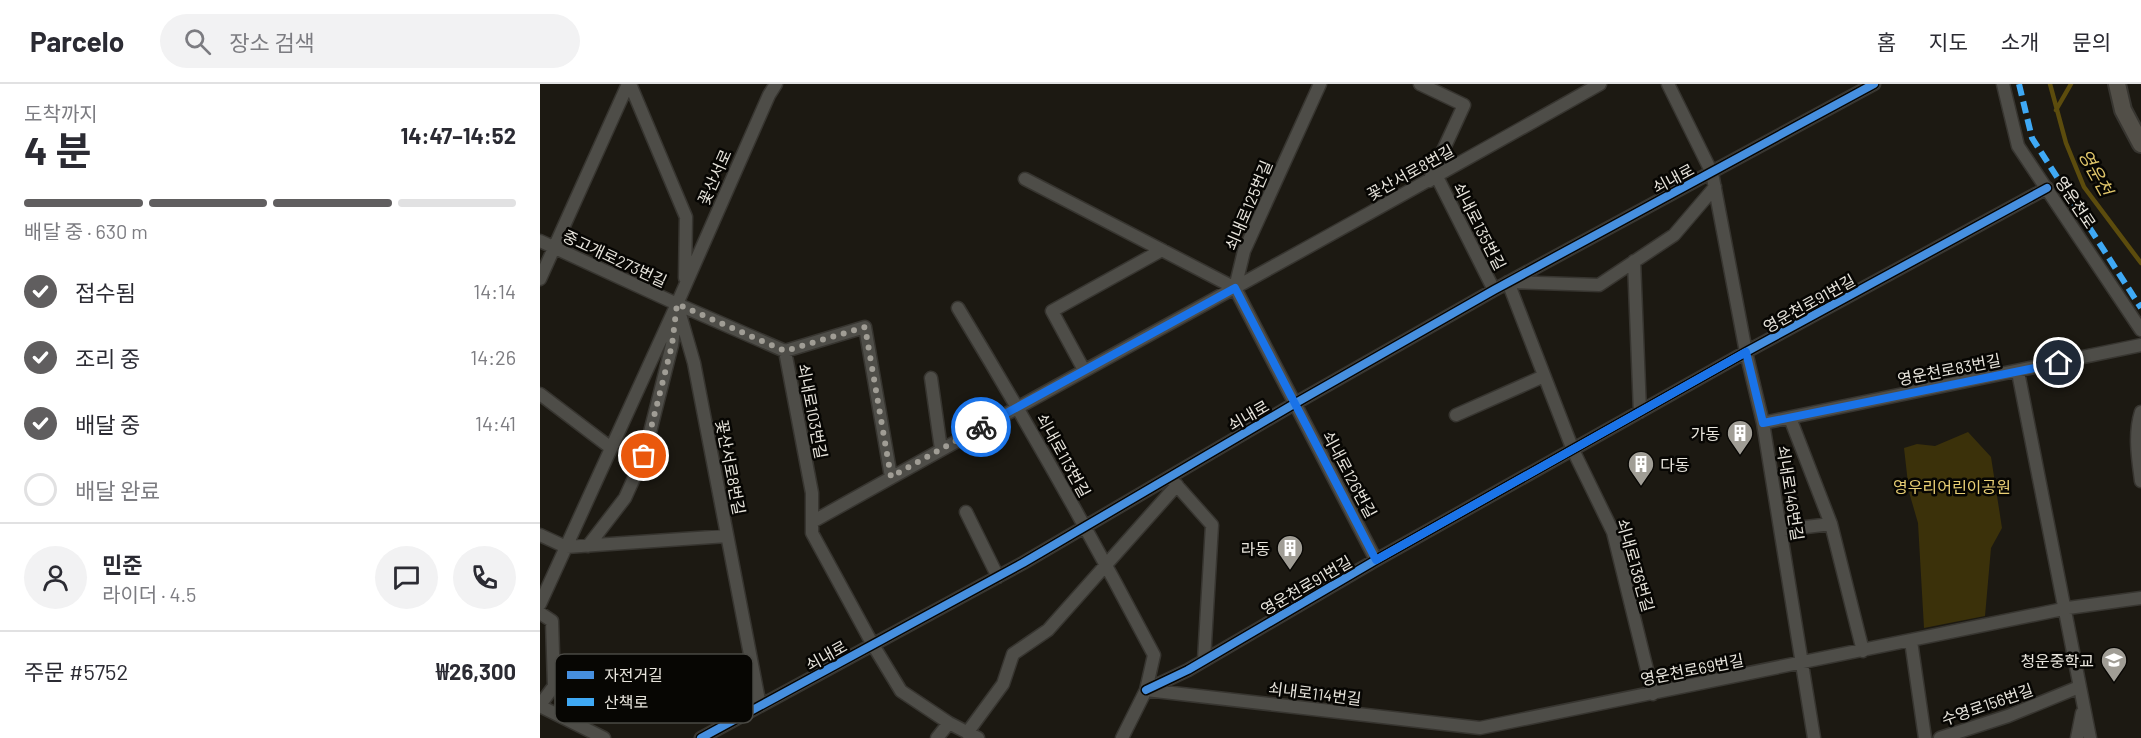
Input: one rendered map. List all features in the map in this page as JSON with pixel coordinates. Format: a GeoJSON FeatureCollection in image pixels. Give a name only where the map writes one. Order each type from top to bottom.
{"type":"FeatureCollection","features":[{"type":"Feature","properties":{"kind":"street","name":"꽃산서로"},"geometry":{"type":"LineString","coordinates":[[629,84],[686,217],[685,284]]}},
{"type":"Feature","properties":{"kind":"street"},"geometry":{"type":"LineString","coordinates":[[540,279],[629,84]]}},
{"type":"Feature","properties":{"kind":"street","name":"꽃산서로"},"geometry":{"type":"LineString","coordinates":[[540,604],[677,304],[768,95],[776,84]]}},
{"type":"Feature","properties":{"kind":"street","name":"쇠내로125번길"},"geometry":{"type":"LineString","coordinates":[[1235,288],[1244,251],[1320,84]]}},
{"type":"Feature","properties":{"kind":"street"},"geometry":{"type":"LineString","coordinates":[[1420,84],[1464,105],[1433,179]]}},
{"type":"Feature","properties":{"kind":"street","name":"꽃산서로8번길"},"geometry":{"type":"LineString","coordinates":[[812,522],[1018,406],[1433,179],[1600,84]]}},
{"type":"Feature","properties":{"kind":"street","name":"쇠내로146번길"},"geometry":{"type":"LineString","coordinates":[[1668,84],[1712,173],[1746,352],[1763,423],[1814,738]]}},
{"type":"Feature","properties":{"kind":"street","name":"영운천로"},"geometry":{"type":"LineString","coordinates":[[2003,84],[2018,146],[2141,330]]}},
{"type":"Feature","properties":{"kind":"street"},"geometry":{"type":"LineString","coordinates":[[2117,84],[2123,110],[2141,144]]}},
{"type":"Feature","properties":{"kind":"street","name":"쇠내로"},"geometry":{"type":"LineString","coordinates":[[753,710],[998,577],[1086,526],[1173,481],[1294,404],[1508,282],[1712,173],[1869,85]]}},
{"type":"Feature","properties":{"kind":"street"},"geometry":{"type":"LineString","coordinates":[[1025,179],[1235,288],[1294,404]]}},
{"type":"Feature","properties":{"kind":"street","name":"쇠내로135번길"},"geometry":{"type":"LineString","coordinates":[[1433,179],[1494,290]]}},
{"type":"Feature","properties":{"kind":"street"},"geometry":{"type":"LineString","coordinates":[[1508,282],[1599,285],[1674,235],[1715,187]]}},
{"type":"Feature","properties":{"kind":"street","name":"영운천로91번길"},"geometry":{"type":"LineString","coordinates":[[1146,690],[1204,660],[1376,560],[1746,352],[2047,188]]}},
{"type":"Feature","properties":{"kind":"street","name":"중고개로273번길"},"geometry":{"type":"LineString","coordinates":[[540,241],[677,304]]}},
{"type":"Feature","properties":{"kind":"street"},"geometry":{"type":"LineString","coordinates":[[1084,370],[1052,311],[1162,250]]}},
{"type":"Feature","properties":{"kind":"street"},"geometry":{"type":"LineString","coordinates":[[1634,261],[1640,412]]}},
{"type":"Feature","properties":{"kind":"street","name":"쇠내로136번길"},"geometry":{"type":"LineString","coordinates":[[1508,282],[1573,450],[1613,532],[1653,694]]}},
{"type":"Feature","properties":{"kind":"street"},"geometry":{"type":"LineString","coordinates":[[588,546],[625,498],[644,456],[672,345],[677,304]]}},
{"type":"Feature","properties":{"kind":"street","name":"꽃산서로8번길"},"geometry":{"type":"LineString","coordinates":[[566,547],[727,536],[694,363],[677,304]]}},
{"type":"Feature","properties":{"kind":"street","name":"쇠내로103번길"},"geometry":{"type":"LineString","coordinates":[[677,304],[785,351],[812,493],[812,533],[873,645],[901,691],[949,723],[972,735]]}},
{"type":"Feature","properties":{"kind":"street","name":"쇠내로113번길"},"geometry":{"type":"LineString","coordinates":[[958,308],[1018,406],[1086,526],[1154,655],[1146,690],[1122,738]]}},
{"type":"Feature","properties":{"kind":"street"},"geometry":{"type":"LineString","coordinates":[[785,351],[865,327],[891,477]]}},
{"type":"Feature","properties":{"kind":"street","name":"영운천로83번길"},"geometry":{"type":"LineString","coordinates":[[1763,423],[2141,345]]}},
{"type":"Feature","properties":{"kind":"street"},"geometry":{"type":"LineString","coordinates":[[2018,372],[2090,738]]}},
{"type":"Feature","properties":{"kind":"street"},"geometry":{"type":"LineString","coordinates":[[1456,415],[1544,376]]}},
{"type":"Feature","properties":{"kind":"street"},"geometry":{"type":"LineString","coordinates":[[932,378],[941,449]]}},
{"type":"Feature","properties":{"kind":"street"},"geometry":{"type":"LineString","coordinates":[[540,394],[611,448]]}},
{"type":"Feature","properties":{"kind":"street","name":"쇠내로126번길"},"geometry":{"type":"LineString","coordinates":[[1294,404],[1376,560]]}},
{"type":"Feature","properties":{"kind":"street"},"geometry":{"type":"LineString","coordinates":[[2141,412],[2138,421],[2137,452],[2141,481]]}},
{"type":"Feature","properties":{"kind":"street"},"geometry":{"type":"LineString","coordinates":[[1790,418],[1831,524],[1863,651]]}},
{"type":"Feature","properties":{"kind":"street"},"geometry":{"type":"LineString","coordinates":[[972,735],[1003,684],[1013,654],[1048,630],[1106,564],[1173,481],[1212,525],[1204,660]]}},
{"type":"Feature","properties":{"kind":"street"},"geometry":{"type":"LineString","coordinates":[[966,512],[998,577]]}},
{"type":"Feature","properties":{"kind":"street"},"geometry":{"type":"LineString","coordinates":[[1781,530],[1831,524]]}},
{"type":"Feature","properties":{"kind":"street"},"geometry":{"type":"LineString","coordinates":[[540,535],[566,547]]}},
{"type":"Feature","properties":{"kind":"street"},"geometry":{"type":"LineString","coordinates":[[727,536],[750,654]]}},
{"type":"Feature","properties":{"kind":"street","name":"영운천로69번길"},"geometry":{"type":"LineString","coordinates":[[1480,728],[2063,609],[2141,598]]}},
{"type":"Feature","properties":{"kind":"street"},"geometry":{"type":"LineString","coordinates":[[540,613],[552,621],[554,686],[540,706],[555,715]]}},
{"type":"Feature","properties":{"kind":"street"},"geometry":{"type":"LineString","coordinates":[[1911,641],[1925,738]]}},
{"type":"Feature","properties":{"kind":"street"},"geometry":{"type":"LineString","coordinates":[[753,670],[760,706]]}},
{"type":"Feature","properties":{"kind":"street","name":"수영로156번길"},"geometry":{"type":"LineString","coordinates":[[1940,738],[2008,716],[2079,687]]}},
{"type":"Feature","properties":{"kind":"street","name":"쇠내로114번길"},"geometry":{"type":"LineString","coordinates":[[1146,690],[1480,728]]}},
{"type":"Feature","properties":{"kind":"street"},"geometry":{"type":"LineString","coordinates":[[2077,738],[2083,707]]}},
{"type":"Feature","properties":{"kind":"street"},"geometry":{"type":"LineString","coordinates":[[569,723],[587,734],[604,738]]}},
{"type":"Feature","properties":{"kind":"street","name":"쇠내로"},"geometry":{"type":"LineString","coordinates":[[701,738],[729,723]]}},
{"type":"Feature","properties":{"kind":"street"},"geometry":{"type":"LineString","coordinates":[[937,738],[949,723]]}},
{"type":"Feature","properties":{"kind":"street"},"geometry":{"type":"LineString","coordinates":[[1453,738],[1459,726]]}},
{"type":"Feature","properties":{"kind":"green space","name":"영우리어린이공원"},"geometry":{"type":"Polygon","coordinates":[[[1968,432],[1991,457],[2002,528],[1991,548],[1985,616],[1924,628],[1918,523],[1909,492],[1904,448],[1917,444],[1935,446],[1968,432]]]}},
{"type":"Feature","properties":{"kind":"waterway","name":"영운천"},"geometry":{"type":"LineString","coordinates":[[2050,84],[2066,143],[2084,187],[2141,263]]}},
{"type":"Feature","properties":{"kind":"waterway"},"geometry":{"type":"LineString","coordinates":[[2056,110],[2071,84]]}},
{"type":"Feature","properties":{"kind":"marked path"},"geometry":{"type":"LineString","coordinates":[[2019,84],[2032,138],[2141,308]]}},
{"type":"Feature","properties":{"kind":"cycle path"},"geometry":{"type":"LineString","coordinates":[[753,710],[1023,563],[1494,290],[1874,84]]}},
{"type":"Feature","properties":{"kind":"cycle path"},"geometry":{"type":"LineString","coordinates":[[1146,690],[1188,670],[1376,560],[1746,352],[2047,188]]}},
{"type":"Feature","properties":{"kind":"cycle path"},"geometry":{"type":"LineString","coordinates":[[701,738],[729,723]]}},
{"type":"Feature","properties":{"kind":"way so far"},"geometry":{"type":"LineString","coordinates":[[644,456],[672,345],[677,304],[785,351],[865,327],[891,477],[981,427]]}},
{"type":"Feature","properties":{"kind":"place","name":"가동"},"geometry":{"type":"Point","coordinates":[1740,456]}},
{"type":"Feature","properties":{"kind":"place","name":"다동"},"geometry":{"type":"Point","coordinates":[1641,487]}},
{"type":"Feature","properties":{"kind":"place","name":"라동"},"geometry":{"type":"Point","coordinates":[1290,571]}},
{"type":"Feature","properties":{"kind":"place","name":"청운중학교"},"geometry":{"type":"Point","coordinates":[2114,683]}},
{"type":"Feature","properties":{"kind":"route"},"geometry":{"type":"LineString","coordinates":[[981,427],[1235,288],[1376,560],[1746,352],[1763,423],[2059,363]]}}]}
